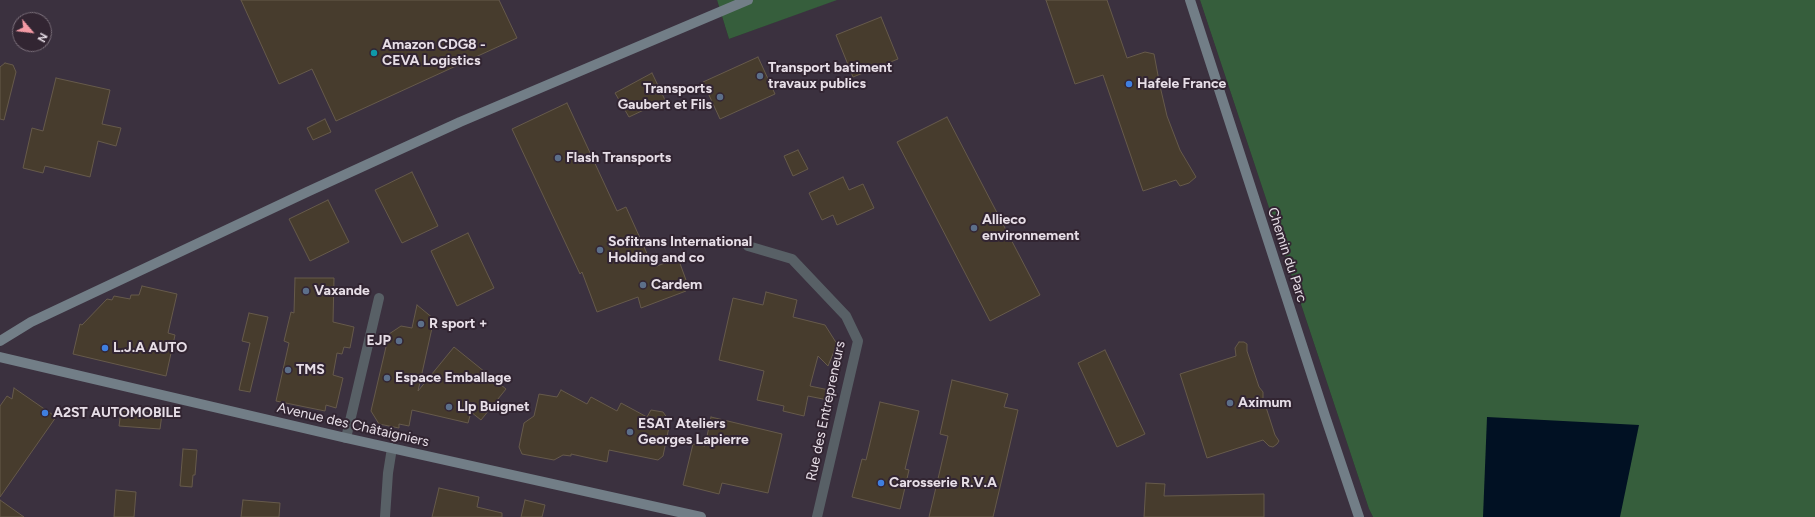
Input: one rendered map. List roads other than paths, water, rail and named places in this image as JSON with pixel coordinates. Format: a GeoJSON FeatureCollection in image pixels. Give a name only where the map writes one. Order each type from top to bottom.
{"type":"FeatureCollection","features":[{"type":"Feature","properties":{"kind":"street"},"geometry":{"type":"LineString","coordinates":[[0,341],[31,322],[314,188],[460,122],[748,0]]}},
{"type":"Feature","properties":{"kind":"street","name":"Chemin du Parc"},"geometry":{"type":"LineString","coordinates":[[1190,0],[1359,517]]}},
{"type":"Feature","properties":{"kind":"street","name":"Rue des Entrepreneurs"},"geometry":{"type":"LineString","coordinates":[[748,246],[792,259],[846,316],[858,341],[817,517]]}},
{"type":"Feature","properties":{"kind":"street"},"geometry":{"type":"LineString","coordinates":[[346,438],[379,298]]}},
{"type":"Feature","properties":{"kind":"street","name":"Avenue des Châtaigniers"},"geometry":{"type":"LineString","coordinates":[[0,357],[346,438],[701,517]]}},
{"type":"Feature","properties":{"kind":"street"},"geometry":{"type":"LineString","coordinates":[[385,517],[388,473],[392,448]]}},
{"type":"Feature","properties":{"kind":"water"},"geometry":{"type":"Polygon","coordinates":[[[1487,417],[1639,425],[1620,517],[1483,517],[1487,417]]]}},
{"type":"Feature","properties":{"kind":"place","name":"Amazon CDG8 - CEVA Logistics"},"geometry":{"type":"Point","coordinates":[374,53]}},
{"type":"Feature","properties":{"kind":"place","name":"Transport batiment travaux publics"},"geometry":{"type":"Point","coordinates":[760,76]}},
{"type":"Feature","properties":{"kind":"place","name":"Hafele France"},"geometry":{"type":"Point","coordinates":[1129,84]}},
{"type":"Feature","properties":{"kind":"place","name":"Transports Gaubert et Fils"},"geometry":{"type":"Point","coordinates":[720,97]}},
{"type":"Feature","properties":{"kind":"place","name":"Flash Transports"},"geometry":{"type":"Point","coordinates":[558,158]}},
{"type":"Feature","properties":{"kind":"place","name":"Allieco environnement"},"geometry":{"type":"Point","coordinates":[974,228]}},
{"type":"Feature","properties":{"kind":"place","name":"Sofitrans International Holding and co"},"geometry":{"type":"Point","coordinates":[600,250]}},
{"type":"Feature","properties":{"kind":"place","name":"Cardem"},"geometry":{"type":"Point","coordinates":[643,285]}},
{"type":"Feature","properties":{"kind":"place","name":"Vaxande"},"geometry":{"type":"Point","coordinates":[306,291]}},
{"type":"Feature","properties":{"kind":"place","name":"R sport +"},"geometry":{"type":"Point","coordinates":[421,324]}},
{"type":"Feature","properties":{"kind":"place","name":"EJP"},"geometry":{"type":"Point","coordinates":[399,341]}},
{"type":"Feature","properties":{"kind":"place","name":"L.J.A AUTO"},"geometry":{"type":"Point","coordinates":[105,348]}},
{"type":"Feature","properties":{"kind":"place","name":"TMS"},"geometry":{"type":"Point","coordinates":[288,370]}},
{"type":"Feature","properties":{"kind":"place","name":"Espace Emballage"},"geometry":{"type":"Point","coordinates":[387,378]}},
{"type":"Feature","properties":{"kind":"place","name":"Aximum"},"geometry":{"type":"Point","coordinates":[1230,403]}},
{"type":"Feature","properties":{"kind":"place","name":"Llp Buignet"},"geometry":{"type":"Point","coordinates":[449,407]}},
{"type":"Feature","properties":{"kind":"place","name":"A2ST AUTOMOBILE"},"geometry":{"type":"Point","coordinates":[45,413]}},
{"type":"Feature","properties":{"kind":"place","name":"ESAT Ateliers Georges Lapierre"},"geometry":{"type":"Point","coordinates":[630,432]}},
{"type":"Feature","properties":{"kind":"place","name":"Carosserie R.V.A"},"geometry":{"type":"Point","coordinates":[881,483]}}]}
